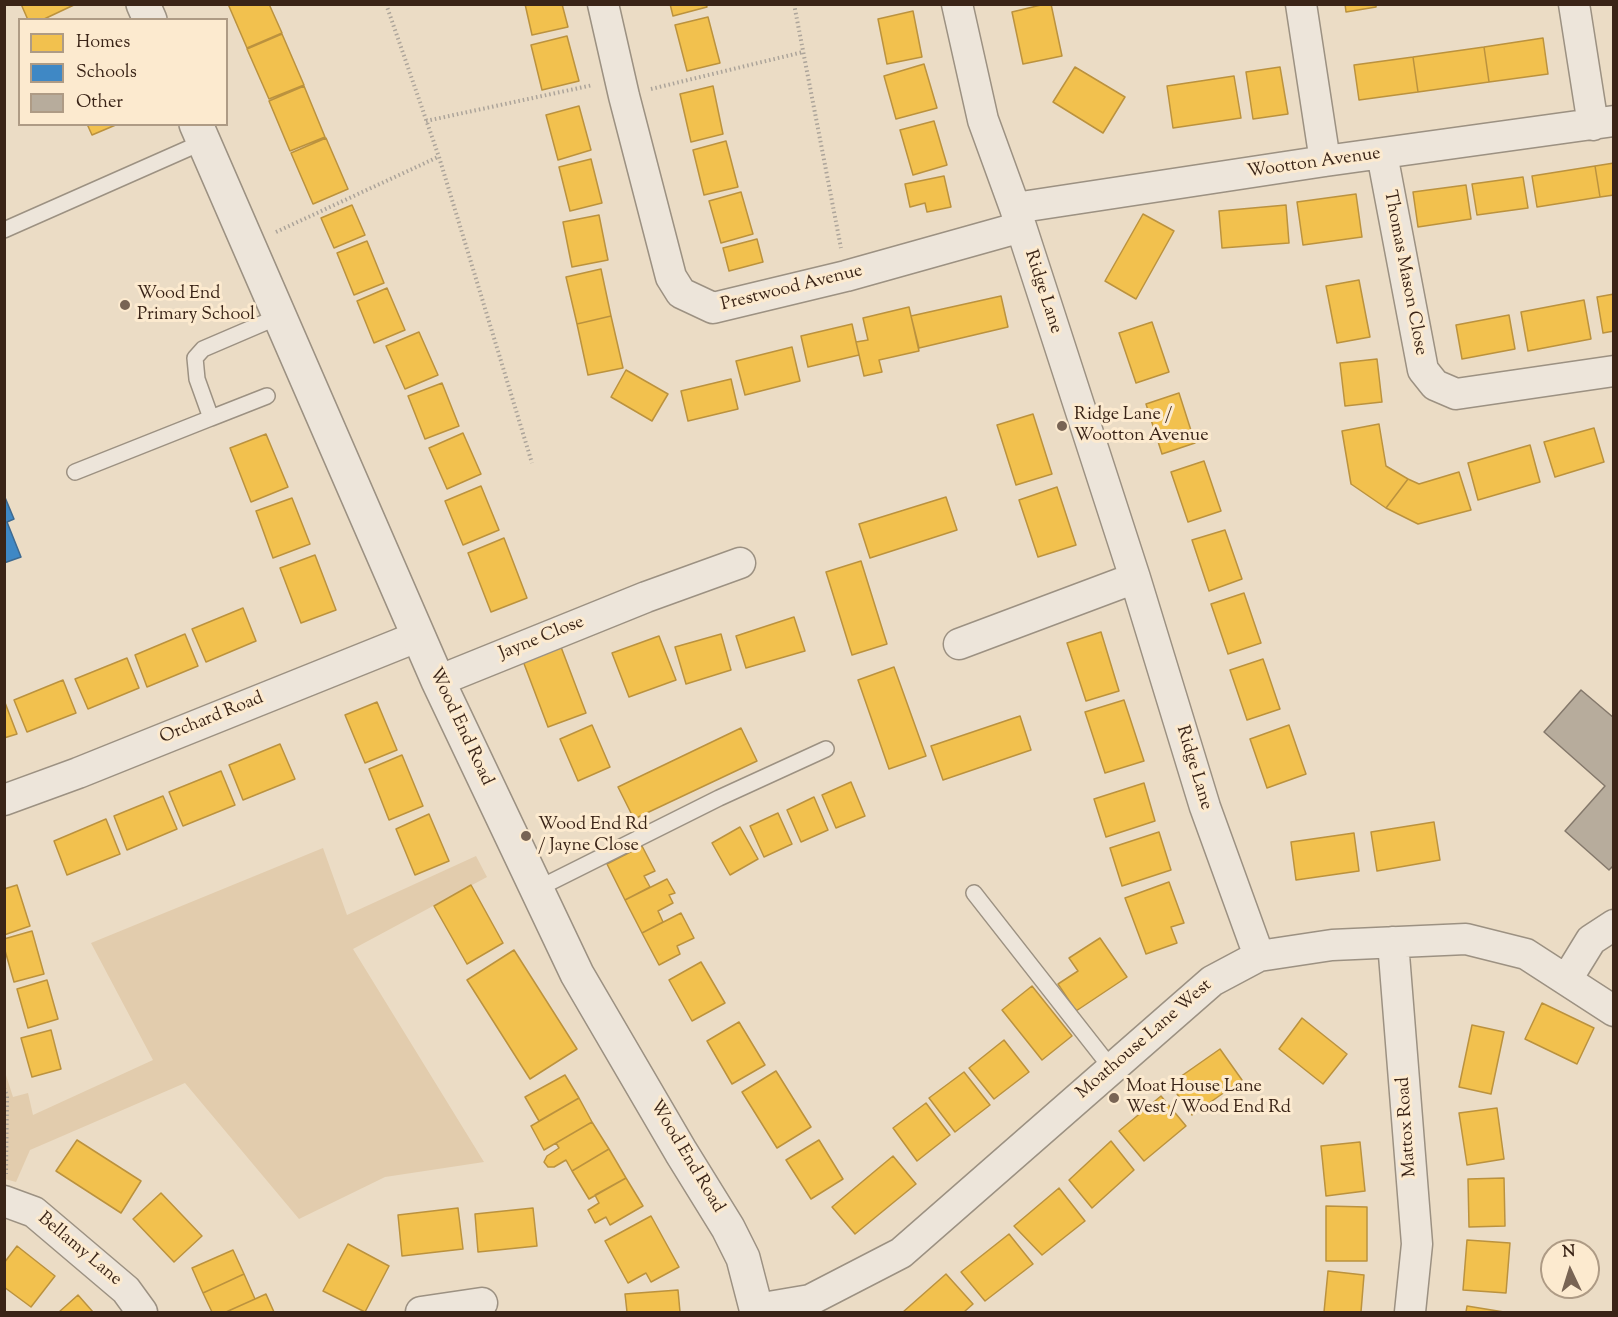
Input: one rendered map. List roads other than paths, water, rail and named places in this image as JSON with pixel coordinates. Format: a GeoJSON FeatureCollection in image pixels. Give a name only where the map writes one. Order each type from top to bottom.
{"type":"FeatureCollection","features":[{"type":"Feature","properties":{"kind":"street"},"geometry":{"type":"LineString","coordinates":[[143,4],[149,18]]}},
{"type":"Feature","properties":{"kind":"street","name":"Prestwood Avenue"},"geometry":{"type":"LineString","coordinates":[[603,4],[622,88],[671,277],[681,293],[714,308],[846,276],[1018,218]]}},
{"type":"Feature","properties":{"kind":"street","name":"Ridge Lane"},"geometry":{"type":"LineString","coordinates":[[957,4],[983,120],[1018,218],[1135,578],[1205,807],[1259,956]]}},
{"type":"Feature","properties":{"kind":"street"},"geometry":{"type":"LineString","coordinates":[[1301,4],[1325,161]]}},
{"type":"Feature","properties":{"kind":"street"},"geometry":{"type":"LineString","coordinates":[[1574,4],[1603,123]]}},
{"type":"Feature","properties":{"kind":"street","name":"Wootton Avenue"},"geometry":{"type":"LineString","coordinates":[[1018,218],[1325,161],[1603,123]]}},
{"type":"Feature","properties":{"kind":"street","name":"Wood End Road"},"geometry":{"type":"LineString","coordinates":[[200,133],[438,681],[577,974],[728,1228],[743,1258],[757,1311]]}},
{"type":"Feature","properties":{"kind":"street","name":"Thomas Mason Close"},"geometry":{"type":"LineString","coordinates":[[1382,154],[1423,370],[1435,385],[1456,394],[1614,371]]}},
{"type":"Feature","properties":{"kind":"street","name":"Jayne Close"},"geometry":{"type":"LineString","coordinates":[[438,681],[646,597],[740,563]]}},
{"type":"Feature","properties":{"kind":"street"},"geometry":{"type":"LineString","coordinates":[[959,644],[1135,578]]}},
{"type":"Feature","properties":{"kind":"street","name":"Orchard Road"},"geometry":{"type":"LineString","coordinates":[[4,800],[78,773],[419,636]]}},
{"type":"Feature","properties":{"kind":"street"},"geometry":{"type":"LineString","coordinates":[[1567,979],[1591,940],[1614,925]]}},
{"type":"Feature","properties":{"kind":"street","name":"Moathouse Lane West"},"geometry":{"type":"LineString","coordinates":[[757,1311],[810,1299],[901,1252],[1212,981],[1259,956],[1332,945],[1466,939],[1526,954],[1614,1011]]}},
{"type":"Feature","properties":{"kind":"street","name":"Mattox Road"},"geometry":{"type":"LineString","coordinates":[[1393,942],[1417,1244],[1410,1312]]}},
{"type":"Feature","properties":{"kind":"street","name":"Bellamy Lane"},"geometry":{"type":"LineString","coordinates":[[5,1202],[34,1212],[126,1290],[142,1312]]}},
{"type":"Feature","properties":{"kind":"street"},"geometry":{"type":"LineString","coordinates":[[438,1311],[482,1303]]}},
{"type":"Feature","properties":{"kind":"lane"},"geometry":{"type":"LineString","coordinates":[[4,230],[200,133]]}},
{"type":"Feature","properties":{"kind":"lane"},"geometry":{"type":"LineString","coordinates":[[211,418],[197,380],[195,358],[203,349],[280,316]]}},
{"type":"Feature","properties":{"kind":"lane"},"geometry":{"type":"LineString","coordinates":[[75,472],[267,396]]}},
{"type":"Feature","properties":{"kind":"lane"},"geometry":{"type":"LineString","coordinates":[[537,889],[719,798],[826,749]]}},
{"type":"Feature","properties":{"kind":"lane"},"geometry":{"type":"LineString","coordinates":[[974,893],[1112,1069]]}},
{"type":"Feature","properties":{"kind":"place","name":"Wood End Primary School"},"geometry":{"type":"Point","coordinates":[125,305]}},
{"type":"Feature","properties":{"kind":"place","name":"Ridge Lane / Wootton Avenue"},"geometry":{"type":"Point","coordinates":[1062,426]}},
{"type":"Feature","properties":{"kind":"place","name":"Wood End Rd / Jayne Close"},"geometry":{"type":"Point","coordinates":[526,836]}},
{"type":"Feature","properties":{"kind":"place","name":"Moat House Lane West / Wood End Rd"},"geometry":{"type":"Point","coordinates":[1114,1098]}}]}
